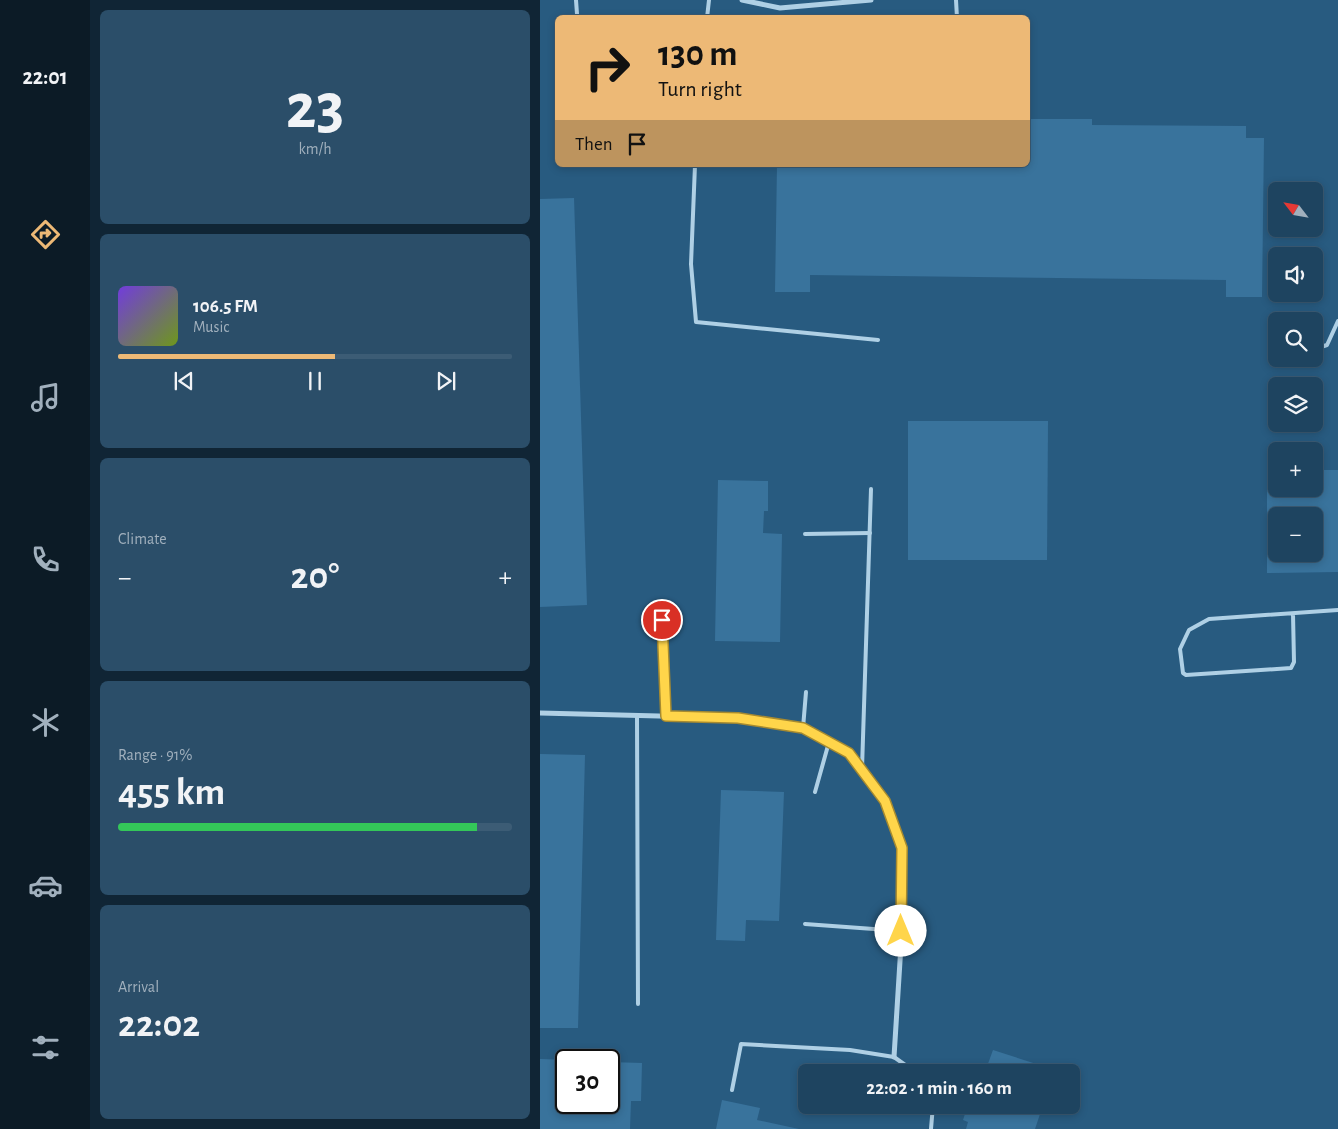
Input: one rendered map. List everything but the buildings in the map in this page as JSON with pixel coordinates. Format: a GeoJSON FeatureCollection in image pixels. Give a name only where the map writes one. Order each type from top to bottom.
{"type":"FeatureCollection","features":[{"type":"Feature","properties":{"kind":"street"},"geometry":{"type":"LineString","coordinates":[[742,0],[780,8],[871,0]]}},
{"type":"Feature","properties":{"kind":"street"},"geometry":{"type":"LineString","coordinates":[[540,713],[738,718],[803,728],[849,753],[885,801],[902,848],[901,931],[894,1057]]}},
{"type":"Feature","properties":{"kind":"lane"},"geometry":{"type":"LineString","coordinates":[[576,0],[577,14]]}},
{"type":"Feature","properties":{"kind":"lane"},"geometry":{"type":"LineString","coordinates":[[707,15],[709,0]]}},
{"type":"Feature","properties":{"kind":"lane"},"geometry":{"type":"LineString","coordinates":[[956,0],[957,15]]}},
{"type":"Feature","properties":{"kind":"lane"},"geometry":{"type":"LineString","coordinates":[[695,167],[691,264],[696,322],[878,340]]}},
{"type":"Feature","properties":{"kind":"lane"},"geometry":{"type":"LineString","coordinates":[[1323,346],[1327,345],[1338,321]]}},
{"type":"Feature","properties":{"kind":"lane"},"geometry":{"type":"LineString","coordinates":[[862,770],[871,489]]}},
{"type":"Feature","properties":{"kind":"lane"},"geometry":{"type":"LineString","coordinates":[[805,534],[870,533]]}},
{"type":"Feature","properties":{"kind":"lane"},"geometry":{"type":"LineString","coordinates":[[1293,614],[1294,662],[1291,668],[1186,675],[1183,673],[1180,650],[1189,630],[1209,619],[1338,610]]}},
{"type":"Feature","properties":{"kind":"lane"},"geometry":{"type":"LineString","coordinates":[[662,620],[666,716]]}},
{"type":"Feature","properties":{"kind":"lane"},"geometry":{"type":"LineString","coordinates":[[803,728],[806,692]]}},
{"type":"Feature","properties":{"kind":"lane"},"geometry":{"type":"LineString","coordinates":[[637,715],[638,1004]]}},
{"type":"Feature","properties":{"kind":"lane"},"geometry":{"type":"LineString","coordinates":[[815,792],[829,742]]}},
{"type":"Feature","properties":{"kind":"lane"},"geometry":{"type":"LineString","coordinates":[[805,924],[901,931]]}},
{"type":"Feature","properties":{"kind":"lane"},"geometry":{"type":"LineString","coordinates":[[732,1090],[741,1044],[850,1050],[894,1057],[904,1064]]}},
{"type":"Feature","properties":{"kind":"lane"},"geometry":{"type":"LineString","coordinates":[[931,1129],[932,1114]]}},
{"type":"Feature","properties":{"kind":"route"},"geometry":{"type":"LineString","coordinates":[[662,620],[666,716],[738,718],[803,728],[849,753],[885,801],[902,848],[901,931]]}}]}
